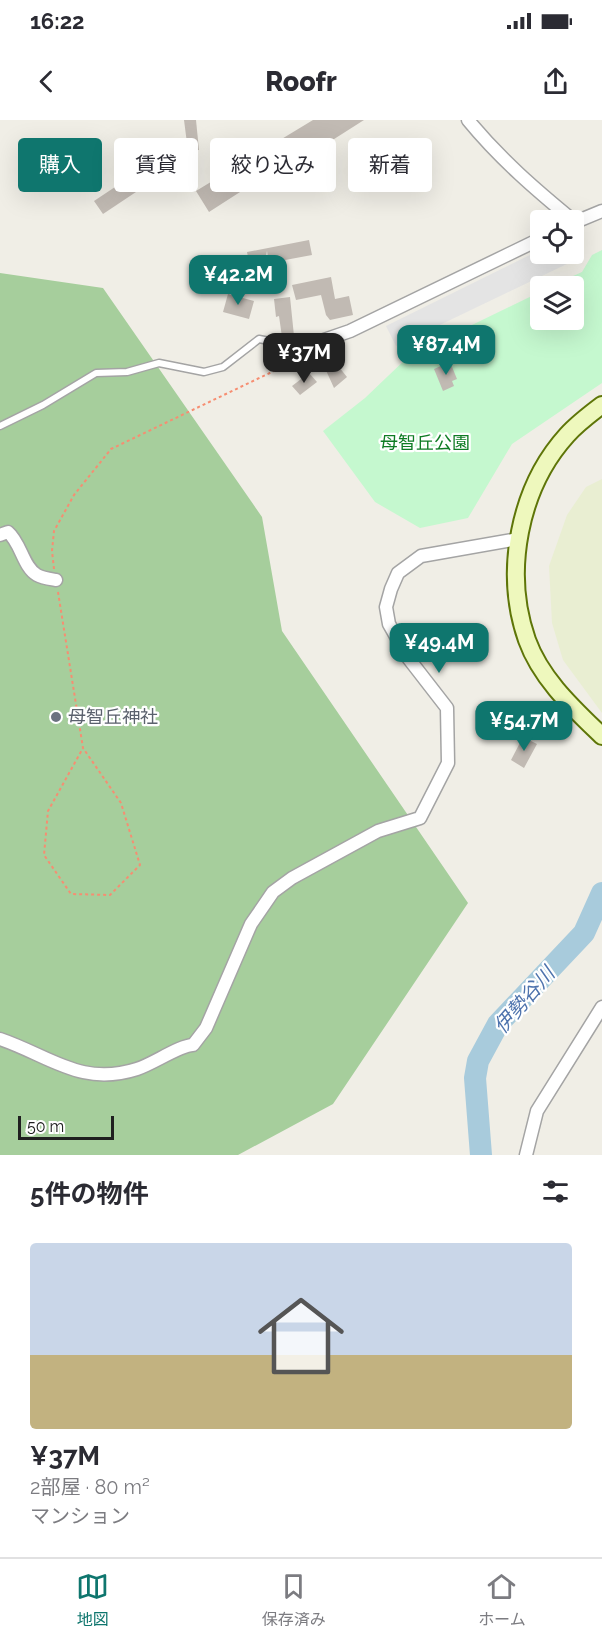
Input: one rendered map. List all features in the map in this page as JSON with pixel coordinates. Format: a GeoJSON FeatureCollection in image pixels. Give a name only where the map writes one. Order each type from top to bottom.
{"type":"FeatureCollection","features":[{"type":"Feature","properties":{"kind":"main road"},"geometry":{"type":"LineString","coordinates":[[602,405],[567,434],[547,463],[524,514],[518,540],[516,572],[519,609],[528,641],[552,683],[602,736]]}},
{"type":"Feature","properties":{"kind":"street"},"geometry":{"type":"LineString","coordinates":[[468,120],[492,150],[560,210]]}},
{"type":"Feature","properties":{"kind":"street"},"geometry":{"type":"LineString","coordinates":[[584,218],[602,210]]}},
{"type":"Feature","properties":{"kind":"street"},"geometry":{"type":"LineString","coordinates":[[318,342],[356,328],[530,244]]}},
{"type":"Feature","properties":{"kind":"street"},"geometry":{"type":"LineString","coordinates":[[0,535],[8,532],[16,539],[28,565],[36,575],[56,580]]}},
{"type":"Feature","properties":{"kind":"street"},"geometry":{"type":"LineString","coordinates":[[0,1039],[27,1048],[59,1066],[99,1076],[120,1075],[161,1060],[186,1045],[193,1045],[206,1028],[251,924],[273,892],[292,878],[378,831],[420,818],[448,763],[447,708],[409,659],[389,624],[386,607],[390,589],[398,573],[422,556],[518,540]]}},
{"type":"Feature","properties":{"kind":"street"},"geometry":{"type":"LineString","coordinates":[[526,1155],[537,1111],[558,1074],[602,1007]]}},
{"type":"Feature","properties":{"kind":"lane"},"geometry":{"type":"LineString","coordinates":[[0,426],[43,405],[96,373],[127,372],[159,363],[204,372],[223,367],[259,339],[290,345],[318,342]]}},
{"type":"Feature","properties":{"kind":"path"},"geometry":{"type":"LineString","coordinates":[[83,747],[48,811],[44,855],[71,894],[110,895],[140,865],[121,803],[83,747],[56,580],[52,550],[54,531],[74,495],[111,449],[276,370],[318,342]]}},
{"type":"Feature","properties":{"kind":"green space","name":"母智丘公園"},"geometry":{"type":"Polygon","coordinates":[[[602,250],[602,383],[512,444],[468,518],[420,528],[375,502],[323,431],[365,398],[410,355],[530,297],[530,330],[584,330],[584,276],[573,276],[582,272],[592,255],[602,250]]]}},
{"type":"Feature","properties":{"kind":"green space"},"geometry":{"type":"Polygon","coordinates":[[[0,273],[103,288],[262,517],[282,631],[468,903],[333,1104],[238,1155],[0,1155],[0,273]]]}},
{"type":"Feature","properties":{"kind":"green space"},"geometry":{"type":"Polygon","coordinates":[[[602,479],[602,713],[563,660],[552,623],[549,566],[567,515],[586,487],[602,479]]]}},
{"type":"Feature","properties":{"kind":"shaded area"},"geometry":{"type":"Polygon","coordinates":[[[530,255],[530,264],[567,264],[542,276],[530,276],[530,282],[396,346],[386,326],[530,255]]]}},
{"type":"Feature","properties":{"kind":"building"},"geometry":{"type":"Polygon","coordinates":[[[184,120],[196,120],[198,138],[186,138],[184,120]]]}},
{"type":"Feature","properties":{"kind":"building"},"geometry":{"type":"Polygon","coordinates":[[[313,120],[364,120],[336,138],[283,138],[313,120]]]}},
{"type":"Feature","properties":{"kind":"building"},"geometry":{"type":"Polygon","coordinates":[[[210,183],[210,192],[240,192],[209,212],[197,192],[210,183]]]}},
{"type":"Feature","properties":{"kind":"building"},"geometry":{"type":"Polygon","coordinates":[[[114,188],[114,192],[136,192],[103,214],[94,201],[114,188]]]}},
{"type":"Feature","properties":{"kind":"building"},"geometry":{"type":"Polygon","coordinates":[[[309,240],[312,255],[269,263],[267,251],[264,264],[250,267],[247,252],[309,240]]]}},
{"type":"Feature","properties":{"kind":"building"},"geometry":{"type":"Polygon","coordinates":[[[331,277],[335,299],[349,296],[353,315],[330,320],[326,315],[321,295],[296,300],[292,285],[331,277]]]}},
{"type":"Feature","properties":{"kind":"building"},"geometry":{"type":"Polygon","coordinates":[[[228,294],[254,301],[249,319],[223,312],[228,294]]]}},
{"type":"Feature","properties":{"kind":"building"},"geometry":{"type":"Polygon","coordinates":[[[290,297],[294,336],[282,337],[274,299],[290,297]]]}},
{"type":"Feature","properties":{"kind":"building"},"geometry":{"type":"Polygon","coordinates":[[[331,349],[339,367],[347,377],[334,388],[319,355],[331,349]]]}},
{"type":"Feature","properties":{"kind":"building"},"geometry":{"type":"Polygon","coordinates":[[[450,362],[457,379],[452,381],[454,386],[443,391],[434,369],[450,362]]]}},
{"type":"Feature","properties":{"kind":"building"},"geometry":{"type":"Polygon","coordinates":[[[309,373],[317,382],[300,395],[292,386],[309,373]]]}},
{"type":"Feature","properties":{"kind":"building"},"geometry":{"type":"Polygon","coordinates":[[[504,712],[519,716],[514,733],[499,729],[504,712]]]}},
{"type":"Feature","properties":{"kind":"building"},"geometry":{"type":"Polygon","coordinates":[[[523,737],[537,744],[524,768],[511,760],[523,737]]]}},
{"type":"Feature","properties":{"kind":"waterway","name":"伊勢谷川"},"geometry":{"type":"LineString","coordinates":[[481,1155],[475,1078],[478,1061],[498,1024],[584,933],[602,893]]}},
{"type":"Feature","properties":{"kind":"place","name":"母智丘神社"},"geometry":{"type":"Point","coordinates":[56,717]}}]}
